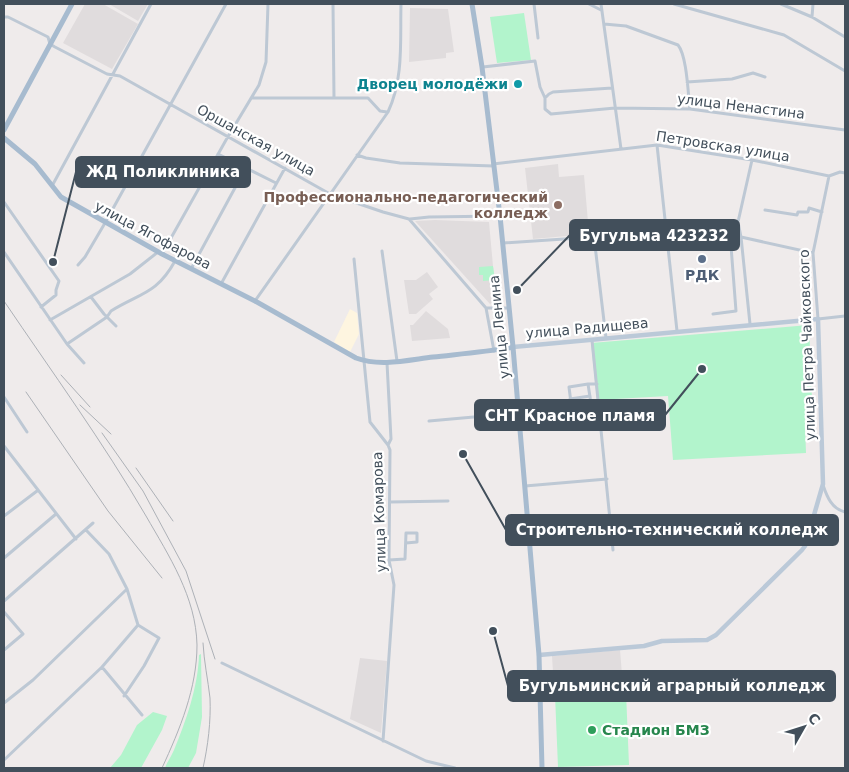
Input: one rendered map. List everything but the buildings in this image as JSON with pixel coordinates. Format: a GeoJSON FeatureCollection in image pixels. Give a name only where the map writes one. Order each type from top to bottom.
{"type":"FeatureCollection","features":[{"type":"Feature","properties":{"kind":"main road"},"geometry":{"type":"LineString","coordinates":[[4,130],[72,4]]}},
{"type":"Feature","properties":{"kind":"main road","name":"улица Ленина"},"geometry":{"type":"LineString","coordinates":[[472,4],[494,165],[513,347],[539,656],[543,732],[542,768]]}},
{"type":"Feature","properties":{"kind":"main road","name":"улица Ягофарова"},"geometry":{"type":"LineString","coordinates":[[4,138],[34,164],[61,197],[160,253],[281,315]]}},
{"type":"Feature","properties":{"kind":"main road","name":"улица Радищева"},"geometry":{"type":"LineString","coordinates":[[281,315],[365,362],[397,361],[513,347]]}},
{"type":"Feature","properties":{"kind":"street"},"geometry":{"type":"LineString","coordinates":[[52,186],[151,4]]}},
{"type":"Feature","properties":{"kind":"street"},"geometry":{"type":"LineString","coordinates":[[78,265],[105,223],[226,4]]}},
{"type":"Feature","properties":{"kind":"street"},"geometry":{"type":"LineString","coordinates":[[50,320],[130,274],[160,253],[259,85],[266,62],[268,4]]}},
{"type":"Feature","properties":{"kind":"street"},"geometry":{"type":"LineString","coordinates":[[333,4],[334,98]]}},
{"type":"Feature","properties":{"kind":"street"},"geometry":{"type":"LineString","coordinates":[[255,301],[388,112],[394,98],[400,70],[401,4]]}},
{"type":"Feature","properties":{"kind":"street"},"geometry":{"type":"LineString","coordinates":[[534,4],[538,38]]}},
{"type":"Feature","properties":{"kind":"street"},"geometry":{"type":"LineString","coordinates":[[589,4],[601,10]]}},
{"type":"Feature","properties":{"kind":"street"},"geometry":{"type":"LineString","coordinates":[[601,4],[621,149]]}},
{"type":"Feature","properties":{"kind":"street"},"geometry":{"type":"LineString","coordinates":[[674,4],[691,6],[784,35],[845,71]]}},
{"type":"Feature","properties":{"kind":"street"},"geometry":{"type":"LineString","coordinates":[[781,4],[812,17],[845,37]]}},
{"type":"Feature","properties":{"kind":"street"},"geometry":{"type":"LineString","coordinates":[[812,17],[813,4]]}},
{"type":"Feature","properties":{"kind":"street","name":"Оршанская улица"},"geometry":{"type":"LineString","coordinates":[[4,16],[48,36],[50,44],[107,74],[120,76],[330,194],[409,219]]}},
{"type":"Feature","properties":{"kind":"street"},"geometry":{"type":"LineString","coordinates":[[604,24],[626,26],[678,45],[682,51],[688,82],[690,109]]}},
{"type":"Feature","properties":{"kind":"street"},"geometry":{"type":"LineString","coordinates":[[482,67],[535,61],[540,87],[545,98],[553,92],[612,88]]}},
{"type":"Feature","properties":{"kind":"street"},"geometry":{"type":"LineString","coordinates":[[688,82],[732,79],[753,73],[765,77]]}},
{"type":"Feature","properties":{"kind":"street"},"geometry":{"type":"LineString","coordinates":[[250,98],[368,98],[380,111],[388,112]]}},
{"type":"Feature","properties":{"kind":"street","name":"улица Ненастина"},"geometry":{"type":"LineString","coordinates":[[545,98],[545,109],[551,114],[615,108],[690,109],[845,130]]}},
{"type":"Feature","properties":{"kind":"street"},"geometry":{"type":"LineString","coordinates":[[657,145],[677,331]]}},
{"type":"Feature","properties":{"kind":"street","name":"Петровская улица"},"geometry":{"type":"LineString","coordinates":[[357,155],[366,158],[400,162],[494,165],[657,145],[752,160],[829,176]]}},
{"type":"Feature","properties":{"kind":"street"},"geometry":{"type":"LineString","coordinates":[[218,154],[276,184]]}},
{"type":"Feature","properties":{"kind":"street"},"geometry":{"type":"LineString","coordinates":[[750,324],[738,222],[752,160]]}},
{"type":"Feature","properties":{"kind":"street"},"geometry":{"type":"LineString","coordinates":[[221,284],[285,168]]}},
{"type":"Feature","properties":{"kind":"street"},"geometry":{"type":"LineString","coordinates":[[191,268],[236,186],[208,171]]}},
{"type":"Feature","properties":{"kind":"street"},"geometry":{"type":"LineString","coordinates":[[829,176],[840,172],[845,173]]}},
{"type":"Feature","properties":{"kind":"street","name":"улица Петра Чайковского"},"geometry":{"type":"LineString","coordinates":[[829,176],[813,253],[818,319],[823,484],[828,498],[834,506],[845,512]]}},
{"type":"Feature","properties":{"kind":"street"},"geometry":{"type":"LineString","coordinates":[[4,202],[59,280],[56,296],[41,307]]}},
{"type":"Feature","properties":{"kind":"street"},"geometry":{"type":"LineString","coordinates":[[765,210],[797,214],[798,212],[808,212],[809,208],[822,212]]}},
{"type":"Feature","properties":{"kind":"street"},"geometry":{"type":"LineString","coordinates":[[409,219],[500,216]]}},
{"type":"Feature","properties":{"kind":"street"},"geometry":{"type":"LineString","coordinates":[[409,219],[486,308],[494,350]]}},
{"type":"Feature","properties":{"kind":"street"},"geometry":{"type":"LineString","coordinates":[[502,243],[594,237],[701,225],[741,237],[813,253]]}},
{"type":"Feature","properties":{"kind":"street"},"geometry":{"type":"LineString","coordinates":[[713,314],[736,311],[730,234]]}},
{"type":"Feature","properties":{"kind":"street"},"geometry":{"type":"LineString","coordinates":[[594,237],[606,338]]}},
{"type":"Feature","properties":{"kind":"street"},"geometry":{"type":"LineString","coordinates":[[382,251],[397,361]]}},
{"type":"Feature","properties":{"kind":"street"},"geometry":{"type":"LineString","coordinates":[[4,252],[67,344],[84,363]]}},
{"type":"Feature","properties":{"kind":"street","name":"улица Комарова"},"geometry":{"type":"LineString","coordinates":[[354,259],[370,422],[388,444],[390,450],[389,560],[394,586],[383,741]]}},
{"type":"Feature","properties":{"kind":"street"},"geometry":{"type":"LineString","coordinates":[[67,344],[118,307],[152,290],[167,276],[175,260]]}},
{"type":"Feature","properties":{"kind":"street"},"geometry":{"type":"LineString","coordinates":[[91,297],[116,326]]}},
{"type":"Feature","properties":{"kind":"street"},"geometry":{"type":"LineString","coordinates":[[486,308],[509,308]]}},
{"type":"Feature","properties":{"kind":"street"},"geometry":{"type":"LineString","coordinates":[[818,319],[845,316]]}},
{"type":"Feature","properties":{"kind":"street","name":"улица Радищева"},"geometry":{"type":"LineString","coordinates":[[513,347],[818,319]]}},
{"type":"Feature","properties":{"kind":"street"},"geometry":{"type":"LineString","coordinates":[[592,339],[613,550]]}},
{"type":"Feature","properties":{"kind":"street"},"geometry":{"type":"LineString","coordinates":[[387,362],[391,439],[388,444]]}},
{"type":"Feature","properties":{"kind":"street"},"geometry":{"type":"LineString","coordinates":[[588,384],[591,408]]}},
{"type":"Feature","properties":{"kind":"street"},"geometry":{"type":"LineString","coordinates":[[596,384],[569,386],[570,399],[572,411],[599,407]]}},
{"type":"Feature","properties":{"kind":"street"},"geometry":{"type":"LineString","coordinates":[[570,399],[590,396]]}},
{"type":"Feature","properties":{"kind":"street"},"geometry":{"type":"LineString","coordinates":[[4,397],[27,432]]}},
{"type":"Feature","properties":{"kind":"street"},"geometry":{"type":"LineString","coordinates":[[429,421],[519,413]]}},
{"type":"Feature","properties":{"kind":"street"},"geometry":{"type":"LineString","coordinates":[[4,446],[76,539]]}},
{"type":"Feature","properties":{"kind":"street"},"geometry":{"type":"LineString","coordinates":[[524,486],[607,479]]}},
{"type":"Feature","properties":{"kind":"street","name":"улица Петра Чайковского"},"geometry":{"type":"LineString","coordinates":[[539,656],[644,646],[662,642],[707,640],[716,635],[802,550],[823,484]]}},
{"type":"Feature","properties":{"kind":"street"},"geometry":{"type":"LineString","coordinates":[[4,516],[37,491]]}},
{"type":"Feature","properties":{"kind":"street"},"geometry":{"type":"LineString","coordinates":[[390,502],[448,501]]}},
{"type":"Feature","properties":{"kind":"street"},"geometry":{"type":"LineString","coordinates":[[4,558],[56,514]]}},
{"type":"Feature","properties":{"kind":"street"},"geometry":{"type":"LineString","coordinates":[[4,601],[93,524]]}},
{"type":"Feature","properties":{"kind":"street"},"geometry":{"type":"LineString","coordinates":[[86,530],[109,554],[127,589],[138,625],[159,638],[144,666],[124,696]]}},
{"type":"Feature","properties":{"kind":"street"},"geometry":{"type":"LineString","coordinates":[[389,560],[405,559],[406,533],[417,533],[417,542],[406,543]]}},
{"type":"Feature","properties":{"kind":"street"},"geometry":{"type":"LineString","coordinates":[[4,703],[33,680],[127,589]]}},
{"type":"Feature","properties":{"kind":"street"},"geometry":{"type":"LineString","coordinates":[[4,612],[23,634],[4,650]]}},
{"type":"Feature","properties":{"kind":"street"},"geometry":{"type":"LineString","coordinates":[[4,760],[102,667],[138,625]]}},
{"type":"Feature","properties":{"kind":"street"},"geometry":{"type":"LineString","coordinates":[[222,663],[426,762],[455,768]]}},
{"type":"Feature","properties":{"kind":"street"},"geometry":{"type":"LineString","coordinates":[[102,667],[124,696],[142,715]]}},
{"type":"Feature","properties":{"kind":"shaded area"},"geometry":{"type":"Polygon","coordinates":[[[85,4],[103,4],[138,24],[112,69],[63,43],[85,4]]]}},
{"type":"Feature","properties":{"kind":"shaded area"},"geometry":{"type":"Polygon","coordinates":[[[109,4],[148,4],[138,21],[109,4]]]}},
{"type":"Feature","properties":{"kind":"shaded area"},"geometry":{"type":"Polygon","coordinates":[[[410,8],[448,9],[454,52],[446,53],[446,58],[409,62],[410,8]]]}},
{"type":"Feature","properties":{"kind":"shaded area","name":"Профессионально-педагогический колледж"},"geometry":{"type":"Polygon","coordinates":[[[558,164],[559,177],[584,175],[589,234],[533,239],[525,168],[558,164]]]}},
{"type":"Feature","properties":{"kind":"shaded area"},"geometry":{"type":"Polygon","coordinates":[[[415,221],[489,222],[496,299],[490,304],[415,221]]]}},
{"type":"Feature","properties":{"kind":"shaded area"},"geometry":{"type":"Polygon","coordinates":[[[427,272],[438,287],[429,294],[433,299],[416,314],[409,314],[404,280],[416,280],[427,272]]]}},
{"type":"Feature","properties":{"kind":"shaded area"},"geometry":{"type":"Polygon","coordinates":[[[350,309],[357,313],[359,334],[350,352],[334,342],[350,309]]]}},
{"type":"Feature","properties":{"kind":"shaded area"},"geometry":{"type":"Polygon","coordinates":[[[426,311],[448,329],[450,338],[412,341],[410,325],[413,325],[426,311]]]}},
{"type":"Feature","properties":{"kind":"shaded area"},"geometry":{"type":"Polygon","coordinates":[[[620,650],[623,687],[554,689],[552,656],[620,650]]]}},
{"type":"Feature","properties":{"kind":"shaded area"},"geometry":{"type":"Polygon","coordinates":[[[360,658],[387,661],[381,733],[350,719],[360,658]]]}},
{"type":"Feature","properties":{"kind":"green space"},"geometry":{"type":"Polygon","coordinates":[[[524,13],[531,60],[497,63],[490,17],[524,13]]]}},
{"type":"Feature","properties":{"kind":"green space"},"geometry":{"type":"Polygon","coordinates":[[[493,266],[495,280],[483,281],[483,275],[479,275],[479,267],[493,266]]]}},
{"type":"Feature","properties":{"kind":"green space"},"geometry":{"type":"Polygon","coordinates":[[[809,325],[813,425],[805,425],[806,453],[673,460],[668,396],[597,400],[591,343],[809,325]]]}},
{"type":"Feature","properties":{"kind":"green space"},"geometry":{"type":"Polygon","coordinates":[[[201,654],[202,717],[196,753],[188,768],[165,768],[187,716],[194,691],[199,655],[201,654]]]}},
{"type":"Feature","properties":{"kind":"green space","name":"Стадион БМЗ"},"geometry":{"type":"Polygon","coordinates":[[[626,692],[629,765],[558,767],[555,695],[626,692]]]}},
{"type":"Feature","properties":{"kind":"green space"},"geometry":{"type":"Polygon","coordinates":[[[153,712],[167,716],[162,730],[141,768],[110,768],[121,755],[137,725],[153,712]]]}},
{"type":"Feature","properties":{"kind":"railway"},"geometry":{"type":"LineString","coordinates":[[4,301],[130,488],[172,562],[192,610],[197,645],[191,693],[162,768]]}},
{"type":"Feature","properties":{"kind":"railway"},"geometry":{"type":"LineString","coordinates":[[61,375],[90,407]]}},
{"type":"Feature","properties":{"kind":"railway"},"geometry":{"type":"LineString","coordinates":[[26,392],[108,511],[162,578]]}},
{"type":"Feature","properties":{"kind":"railway"},"geometry":{"type":"LineString","coordinates":[[80,405],[111,434]]}},
{"type":"Feature","properties":{"kind":"railway"},"geometry":{"type":"LineString","coordinates":[[102,433],[143,491],[186,571],[215,659]]}},
{"type":"Feature","properties":{"kind":"railway"},"geometry":{"type":"LineString","coordinates":[[136,468],[173,521]]}},
{"type":"Feature","properties":{"kind":"railway"},"geometry":{"type":"LineString","coordinates":[[203,643],[210,707],[209,733],[203,768]]}},
{"type":"Feature","properties":{"kind":"place","name":"Дворец молодёжи"},"geometry":{"type":"Point","coordinates":[518,84]}},
{"type":"Feature","properties":{"kind":"place","name":"Профессионально-педагогический колледж"},"geometry":{"type":"Point","coordinates":[558,205]}},
{"type":"Feature","properties":{"kind":"place","name":"РДК"},"geometry":{"type":"Point","coordinates":[702,259]}},
{"type":"Feature","properties":{"kind":"place","name":"ЖД Поликлиника"},"geometry":{"type":"Point","coordinates":[53,262]}},
{"type":"Feature","properties":{"kind":"place","name":"Бугульма 423232"},"geometry":{"type":"Point","coordinates":[517,290]}},
{"type":"Feature","properties":{"kind":"place","name":"СНТ Красное пламя"},"geometry":{"type":"Point","coordinates":[702,369]}},
{"type":"Feature","properties":{"kind":"place","name":"Строительно-технический колледж"},"geometry":{"type":"Point","coordinates":[463,454]}},
{"type":"Feature","properties":{"kind":"place","name":"Бугульминский аграрный колледж"},"geometry":{"type":"Point","coordinates":[493,631]}},
{"type":"Feature","properties":{"kind":"place","name":"Стадион БМЗ"},"geometry":{"type":"Point","coordinates":[592,730]}}]}
